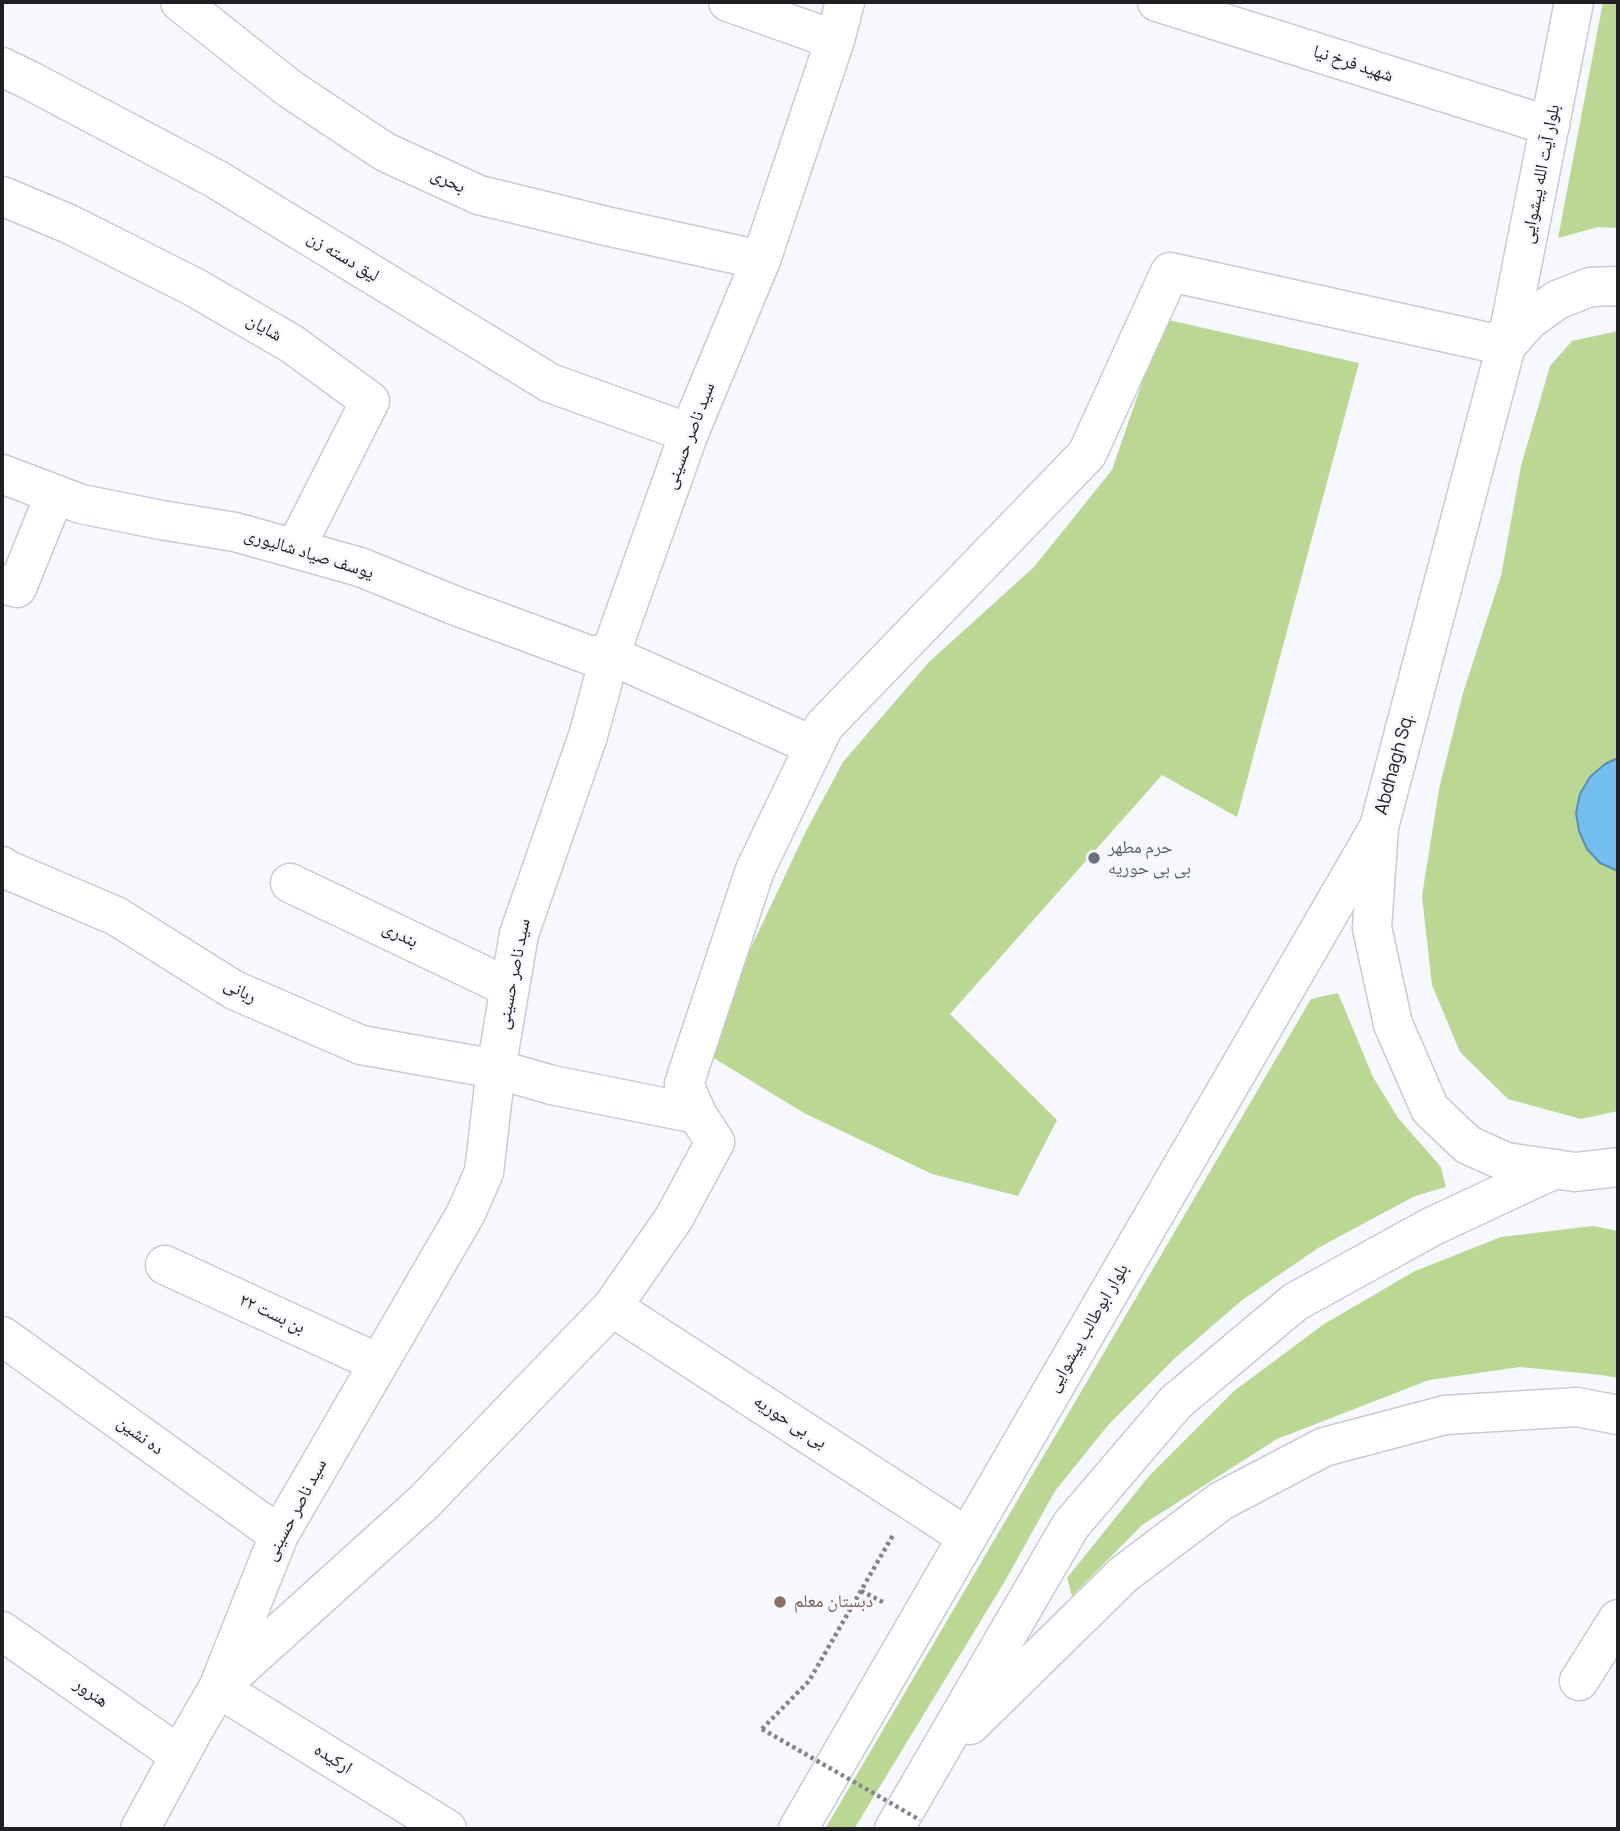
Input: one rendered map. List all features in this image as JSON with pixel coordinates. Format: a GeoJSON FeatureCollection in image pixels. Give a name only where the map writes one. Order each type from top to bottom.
{"type":"FeatureCollection","features":[{"type":"Feature","properties":{"kind":"main road","name":"بحری"},"geometry":{"type":"LineString","coordinates":[[180,2],[290,89],[385,152],[479,195],[761,260]]}},
{"type":"Feature","properties":{"kind":"main road"},"geometry":{"type":"LineString","coordinates":[[728,2],[835,40]]}},
{"type":"Feature","properties":{"kind":"main road","name":"سید ناصر حسینی"},"geometry":{"type":"LineString","coordinates":[[140,1829],[218,1688],[279,1535],[466,1213],[484,1172],[496,1069],[519,934],[588,736],[610,655],[689,433],[761,260],[835,40],[845,2]]}},
{"type":"Feature","properties":{"kind":"main road","name":"شهید فرخ نیا"},"geometry":{"type":"LineString","coordinates":[[1157,2],[1550,126]]}},
{"type":"Feature","properties":{"kind":"main road","name":"بلوار آیت الله پیشوایی"},"geometry":{"type":"LineString","coordinates":[[1507,345],[1574,2]]}},
{"type":"Feature","properties":{"kind":"main road","name":"لیق دسته زن"},"geometry":{"type":"LineString","coordinates":[[2,67],[216,179],[550,383],[689,433]]}},
{"type":"Feature","properties":{"kind":"main road","name":"شایان"},"geometry":{"type":"LineString","coordinates":[[2,196],[69,225],[194,287],[292,344],[370,401],[295,549]]}},
{"type":"Feature","properties":{"kind":"main road"},"geometry":{"type":"LineString","coordinates":[[218,1688],[424,1502],[612,1307],[674,1218],[715,1142],[697,1114],[684,1084],[755,870],[824,726],[1087,454],[1170,272],[1507,345]]}},
{"type":"Feature","properties":{"kind":"main road","name":"Abdhagh Sq."},"geometry":{"type":"LineString","coordinates":[[1618,286],[1590,287],[1557,300],[1529,320],[1507,345],[1379,827],[1372,928],[1392,1024],[1430,1109],[1468,1145],[1506,1162],[1565,1171],[1618,1167]]}},
{"type":"Feature","properties":{"kind":"main road","name":"یوسف صیاد شالیوری"},"geometry":{"type":"LineString","coordinates":[[2,474],[81,504],[235,532],[360,567],[589,655],[610,655],[814,746]]}},
{"type":"Feature","properties":{"kind":"main road"},"geometry":{"type":"LineString","coordinates":[[2,584],[17,588],[55,494]]}},
{"type":"Feature","properties":{"kind":"main road","name":"بلوار ابوطالب پیشوایی"},"geometry":{"type":"LineString","coordinates":[[798,1829],[1379,827]]}},
{"type":"Feature","properties":{"kind":"main road","name":"ربانی"},"geometry":{"type":"LineString","coordinates":[[2,866],[116,916],[234,990],[362,1045],[496,1069],[552,1085],[697,1114]]}},
{"type":"Feature","properties":{"kind":"main road","name":"بندری"},"geometry":{"type":"LineString","coordinates":[[290,883],[510,988]]}},
{"type":"Feature","properties":{"kind":"main road"},"geometry":{"type":"LineString","coordinates":[[907,1825],[936,1758],[1071,1525],[1176,1402],[1295,1302],[1430,1227],[1565,1171],[1618,1192]]}},
{"type":"Feature","properties":{"kind":"main road","name":"بن بست ۲۲"},"geometry":{"type":"LineString","coordinates":[[165,1265],[378,1363]]}},
{"type":"Feature","properties":{"kind":"main road","name":"بی بی حوریه"},"geometry":{"type":"LineString","coordinates":[[612,1307],[967,1537]]}},
{"type":"Feature","properties":{"kind":"main road","name":"ده نشین"},"geometry":{"type":"LineString","coordinates":[[2,1336],[279,1535]]}},
{"type":"Feature","properties":{"kind":"main road"},"geometry":{"type":"LineString","coordinates":[[936,1758],[1124,1574],[1221,1501],[1324,1447],[1445,1415],[1577,1408],[1618,1415]]}},
{"type":"Feature","properties":{"kind":"main road"},"geometry":{"type":"LineString","coordinates":[[1579,1681],[1618,1619]]}},
{"type":"Feature","properties":{"kind":"main road","name":"هنرور"},"geometry":{"type":"LineString","coordinates":[[2,1632],[179,1755]]}},
{"type":"Feature","properties":{"kind":"main road","name":"ارکیده"},"geometry":{"type":"LineString","coordinates":[[218,1688],[447,1829]]}},
{"type":"Feature","properties":{"kind":"path"},"geometry":{"type":"LineString","coordinates":[[907,1825],[761,1729],[809,1681],[912,1501]]}},
{"type":"Feature","properties":{"kind":"green space"},"geometry":{"type":"Polygon","coordinates":[[[1603,2],[1618,2],[1618,228],[1598,227],[1558,238],[1603,2]]]}},
{"type":"Feature","properties":{"kind":"green space"},"geometry":{"type":"Polygon","coordinates":[[[1164,319],[1359,363],[1237,817],[1162,775],[950,1014],[1057,1120],[1018,1196],[932,1174],[804,1113],[712,1057],[740,971],[806,831],[843,762],[929,662],[1034,567],[1112,470],[1164,319]]]}},
{"type":"Feature","properties":{"kind":"green space"},"geometry":{"type":"Polygon","coordinates":[[[1618,331],[1618,758],[1605,764],[1600,863],[1618,871],[1618,1111],[1581,1119],[1508,1099],[1460,1052],[1432,985],[1422,896],[1439,789],[1463,693],[1501,576],[1521,466],[1550,366],[1572,341],[1618,331]]]}},
{"type":"Feature","properties":{"kind":"green space"},"geometry":{"type":"Polygon","coordinates":[[[1338,993],[1373,1077],[1398,1118],[1441,1167],[1446,1187],[1415,1196],[1318,1248],[1241,1301],[1174,1359],[1109,1424],[1055,1491],[1005,1581],[854,1829],[825,1829],[1311,999],[1338,993]]]}},
{"type":"Feature","properties":{"kind":"green space"},"geometry":{"type":"Polygon","coordinates":[[[1593,1226],[1618,1231],[1618,1378],[1520,1367],[1429,1380],[1277,1439],[1142,1525],[1072,1596],[1067,1578],[1149,1476],[1234,1391],[1324,1324],[1415,1271],[1501,1237],[1593,1226]]]}},
{"type":"Feature","properties":{"kind":"water"},"geometry":{"type":"Polygon","coordinates":[[[1618,758],[1618,871],[1600,863],[1587,849],[1579,831],[1576,813],[1580,794],[1590,777],[1605,764],[1618,758]]]}},
{"type":"Feature","properties":{"kind":"place","name":"حرم مطهر بی بی حوریه"},"geometry":{"type":"Point","coordinates":[1094,858]}},
{"type":"Feature","properties":{"kind":"place","name":"دبستان معلم"},"geometry":{"type":"Point","coordinates":[780,1602]}}]}
